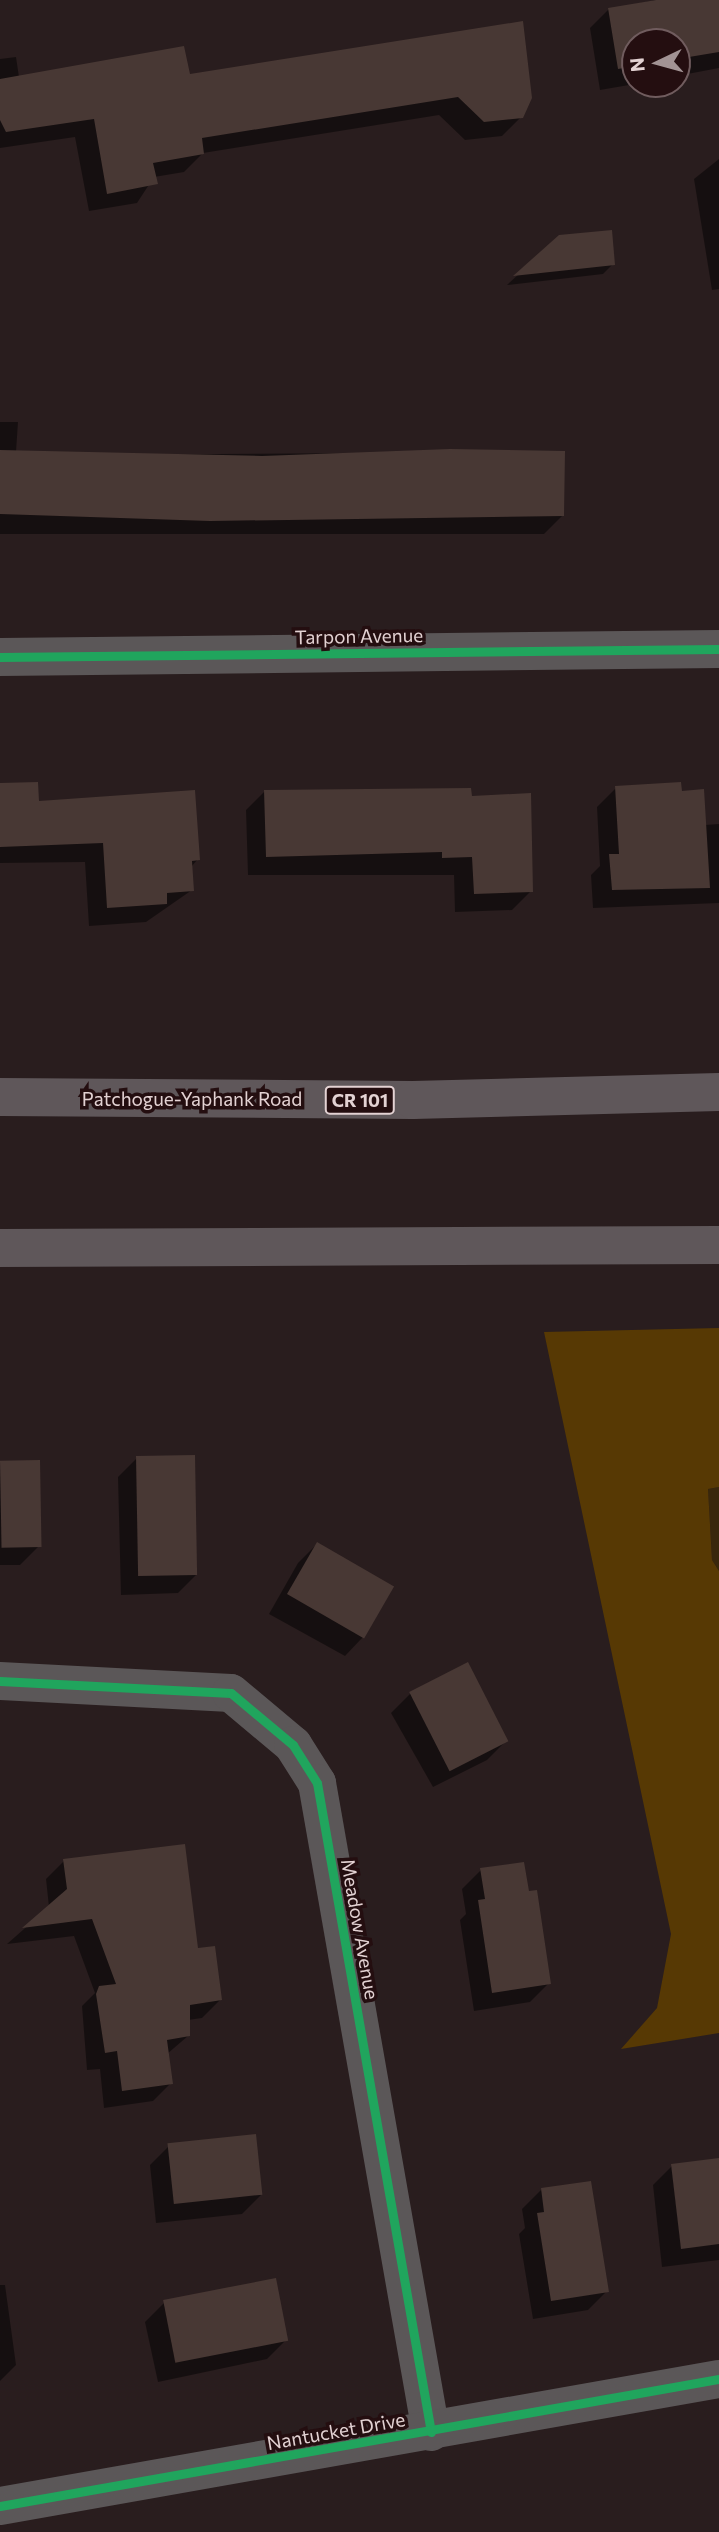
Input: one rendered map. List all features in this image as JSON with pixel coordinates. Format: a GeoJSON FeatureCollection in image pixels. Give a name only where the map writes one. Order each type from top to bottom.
{"type":"FeatureCollection","features":[{"type":"Feature","properties":{"kind":"main road","name":"Patchogue-Yaphank Road"},"geometry":{"type":"LineString","coordinates":[[0,1097],[413,1100],[719,1091]]}},
{"type":"Feature","properties":{"kind":"main road"},"geometry":{"type":"LineString","coordinates":[[0,1248],[719,1245]]}},
{"type":"Feature","properties":{"kind":"street","name":"Tarpon Avenue"},"geometry":{"type":"LineString","coordinates":[[0,657],[719,649]]}},
{"type":"Feature","properties":{"kind":"street","name":"Meadow Avenue"},"geometry":{"type":"LineString","coordinates":[[0,1681],[231,1693],[293,1745],[317,1783],[431,2432]]}},
{"type":"Feature","properties":{"kind":"street","name":"Nantucket Drive"},"geometry":{"type":"LineString","coordinates":[[0,2506],[719,2379]]}},
{"type":"Feature","properties":{"kind":"shaded area"},"geometry":{"type":"Polygon","coordinates":[[[719,1328],[719,1487],[708,1489],[712,1560],[719,1571],[719,2033],[621,2049],[657,2008],[671,1934],[544,1332],[719,1328]]]}},
{"type":"Feature","properties":{"kind":"shaded area"},"geometry":{"type":"Polygon","coordinates":[[[719,1487],[719,1571],[712,1560],[708,1489],[719,1487]]]}},
{"type":"Feature","properties":{"kind":"building"},"geometry":{"type":"Polygon","coordinates":[[[656,0],[719,0],[719,52],[691,57],[691,28],[621,28],[621,68],[618,69],[608,8],[656,0]]]}},
{"type":"Feature","properties":{"kind":"building"},"geometry":{"type":"Polygon","coordinates":[[[523,21],[532,98],[523,118],[484,122],[458,97],[202,138],[204,154],[153,163],[158,184],[107,194],[94,119],[6,132],[0,120],[0,79],[184,46],[190,74],[523,21]]]}},
{"type":"Feature","properties":{"kind":"building"},"geometry":{"type":"Polygon","coordinates":[[[612,230],[615,265],[513,276],[559,235],[612,230]]]}},
{"type":"Feature","properties":{"kind":"building"},"geometry":{"type":"Polygon","coordinates":[[[450,449],[565,451],[564,516],[210,521],[0,514],[0,450],[262,456],[450,449]]]}},
{"type":"Feature","properties":{"kind":"building"},"geometry":{"type":"Polygon","coordinates":[[[38,782],[39,801],[195,790],[200,860],[192,861],[194,891],[167,893],[167,904],[107,908],[103,843],[0,847],[0,783],[38,782]]]}},
{"type":"Feature","properties":{"kind":"building"},"geometry":{"type":"Polygon","coordinates":[[[681,782],[682,791],[704,789],[710,888],[612,890],[609,854],[619,854],[615,786],[681,782]]]}},
{"type":"Feature","properties":{"kind":"building"},"geometry":{"type":"Polygon","coordinates":[[[471,788],[472,796],[531,793],[533,892],[474,894],[472,857],[442,858],[442,852],[266,857],[264,790],[471,788]]]}},
{"type":"Feature","properties":{"kind":"building"},"geometry":{"type":"Polygon","coordinates":[[[195,1455],[197,1575],[138,1576],[136,1456],[195,1455]]]}},
{"type":"Feature","properties":{"kind":"building"},"geometry":{"type":"Polygon","coordinates":[[[40,1460],[42,1547],[2,1548],[0,1461],[40,1460]]]}},
{"type":"Feature","properties":{"kind":"building"},"geometry":{"type":"Polygon","coordinates":[[[317,1542],[394,1586],[364,1638],[287,1594],[317,1542]]]}},
{"type":"Feature","properties":{"kind":"building"},"geometry":{"type":"Polygon","coordinates":[[[468,1662],[508,1741],[450,1771],[409,1692],[468,1662]]]}},
{"type":"Feature","properties":{"kind":"building"},"geometry":{"type":"Polygon","coordinates":[[[185,1844],[198,1948],[215,1946],[222,2000],[190,2005],[190,2036],[167,2040],[173,2084],[122,2091],[117,2051],[105,2053],[96,1994],[99,1986],[116,1984],[92,1919],[22,1928],[67,1889],[63,1859],[185,1844]]]}},
{"type":"Feature","properties":{"kind":"building"},"geometry":{"type":"Polygon","coordinates":[[[524,1862],[529,1891],[537,1890],[551,1984],[492,1993],[478,1900],[485,1899],[480,1868],[524,1862]]]}},
{"type":"Feature","properties":{"kind":"building"},"geometry":{"type":"Polygon","coordinates":[[[256,2134],[262,2195],[174,2204],[167,2143],[256,2134]]]}},
{"type":"Feature","properties":{"kind":"building"},"geometry":{"type":"Polygon","coordinates":[[[719,2158],[719,2244],[681,2249],[671,2164],[719,2158]]]}},
{"type":"Feature","properties":{"kind":"building"},"geometry":{"type":"Polygon","coordinates":[[[591,2181],[609,2292],[551,2301],[537,2213],[544,2212],[541,2188],[591,2181]]]}},
{"type":"Feature","properties":{"kind":"building"},"geometry":{"type":"Polygon","coordinates":[[[276,2278],[288,2341],[175,2363],[163,2300],[276,2278]]]}},
{"type":"Feature","properties":{"kind":"cycle path"},"geometry":{"type":"LineString","coordinates":[[0,657],[719,649]]}},
{"type":"Feature","properties":{"kind":"cycle path"},"geometry":{"type":"LineString","coordinates":[[0,1681],[231,1693],[293,1745],[317,1783],[431,2432]]}},
{"type":"Feature","properties":{"kind":"cycle path"},"geometry":{"type":"LineString","coordinates":[[0,2506],[719,2379]]}}]}
